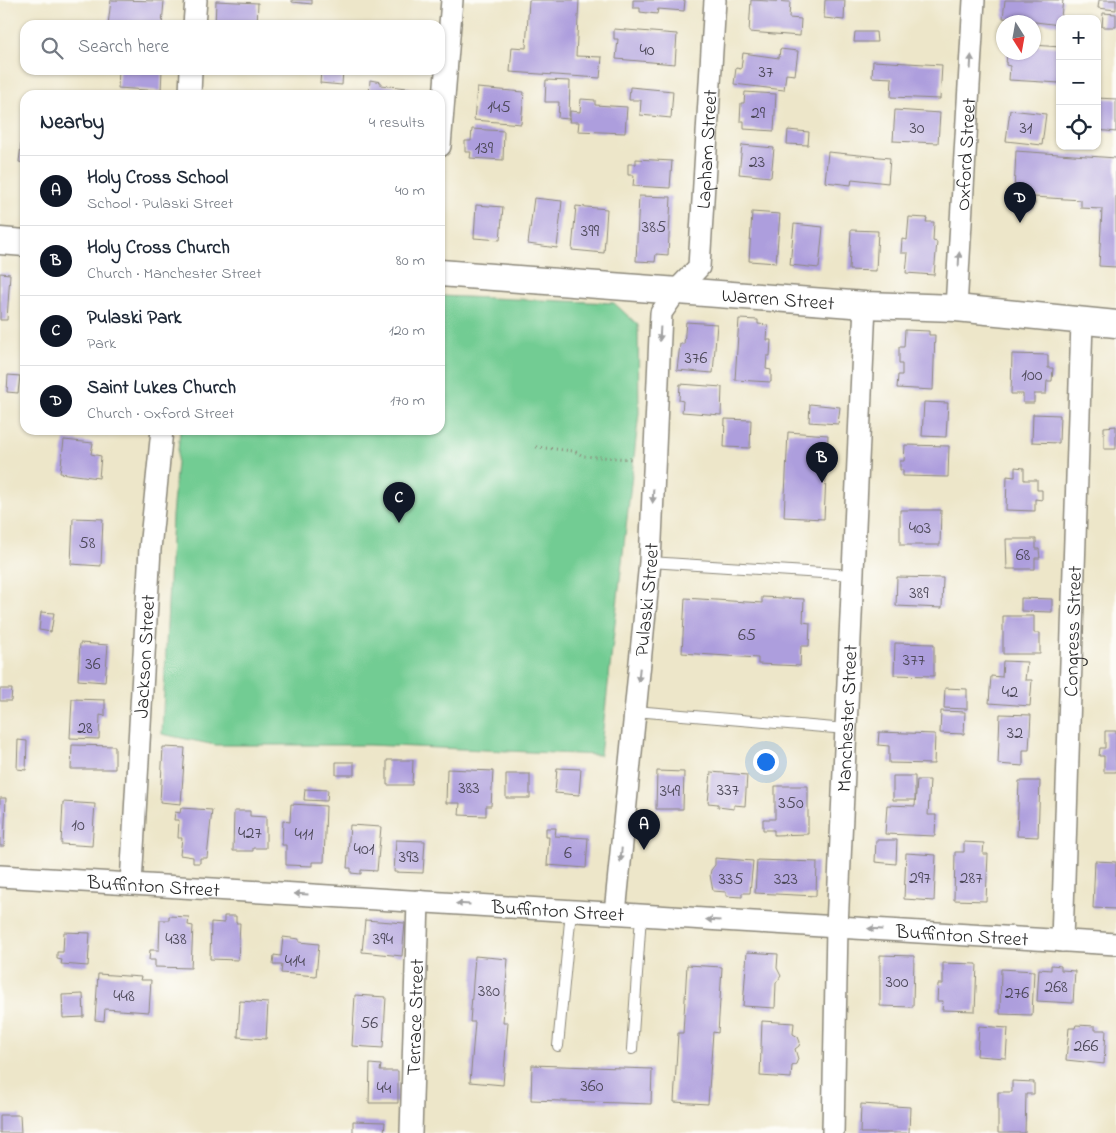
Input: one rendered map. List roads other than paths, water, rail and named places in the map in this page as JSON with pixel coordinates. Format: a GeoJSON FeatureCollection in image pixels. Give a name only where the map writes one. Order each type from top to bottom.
{"type":"FeatureCollection","features":[{"type":"Feature","properties":{"kind":"street"},"geometry":{"type":"LineString","coordinates":[[194,20],[196,0]]}},
{"type":"Feature","properties":{"kind":"street"},"geometry":{"type":"LineString","coordinates":[[445,90],[452,0]]}},
{"type":"Feature","properties":{"kind":"street","name":"Lapham Street"},"geometry":{"type":"LineString","coordinates":[[677,290],[698,267],[715,0]]}},
{"type":"Feature","properties":{"kind":"street","name":"Oxford Street"},"geometry":{"type":"LineString","coordinates":[[956,308],[974,0]]}},
{"type":"Feature","properties":{"kind":"street"},"geometry":{"type":"LineString","coordinates":[[190,90],[192,75]]}},
{"type":"Feature","properties":{"kind":"street"},"geometry":{"type":"LineString","coordinates":[[0,241],[20,243]]}},
{"type":"Feature","properties":{"kind":"street","name":"Warren Street"},"geometry":{"type":"LineString","coordinates":[[445,273],[865,305],[956,308],[1116,324]]}},
{"type":"Feature","properties":{"kind":"street","name":"Pulaski Street"},"geometry":{"type":"LineString","coordinates":[[614,914],[650,562],[661,313],[677,290]]}},
{"type":"Feature","properties":{"kind":"street","name":"Manchester Street"},"geometry":{"type":"LineString","coordinates":[[833,1133],[837,927],[865,305]]}},
{"type":"Feature","properties":{"kind":"street","name":"Congress Street"},"geometry":{"type":"LineString","coordinates":[[1062,940],[1082,322]]}},
{"type":"Feature","properties":{"kind":"street","name":"Jackson Street"},"geometry":{"type":"LineString","coordinates":[[131,884],[150,548],[161,435]]}},
{"type":"Feature","properties":{"kind":"street","name":"Buffinton Street"},"geometry":{"type":"LineString","coordinates":[[0,876],[1116,944]]}},
{"type":"Feature","properties":{"kind":"street","name":"Terrace Street"},"geometry":{"type":"LineString","coordinates":[[411,1133],[418,901]]}},
{"type":"Feature","properties":{"kind":"lane"},"geometry":{"type":"LineString","coordinates":[[650,562],[853,574]]}},
{"type":"Feature","properties":{"kind":"lane"},"geometry":{"type":"LineString","coordinates":[[635,711],[846,728]]}},
{"type":"Feature","properties":{"kind":"lane"},"geometry":{"type":"LineString","coordinates":[[558,1046],[571,911]]}},
{"type":"Feature","properties":{"kind":"lane"},"geometry":{"type":"LineString","coordinates":[[632,1049],[641,915]]}},
{"type":"Feature","properties":{"kind":"place","name":"Saint Lukes Church"},"geometry":{"type":"Point","coordinates":[1020,223]}},
{"type":"Feature","properties":{"kind":"place","name":"Holy Cross Church"},"geometry":{"type":"Point","coordinates":[822,483]}},
{"type":"Feature","properties":{"kind":"place","name":"Pulaski Park"},"geometry":{"type":"Point","coordinates":[399,523]}},
{"type":"Feature","properties":{"kind":"place","name":"Holy Cross School"},"geometry":{"type":"Point","coordinates":[644,850]}}]}
